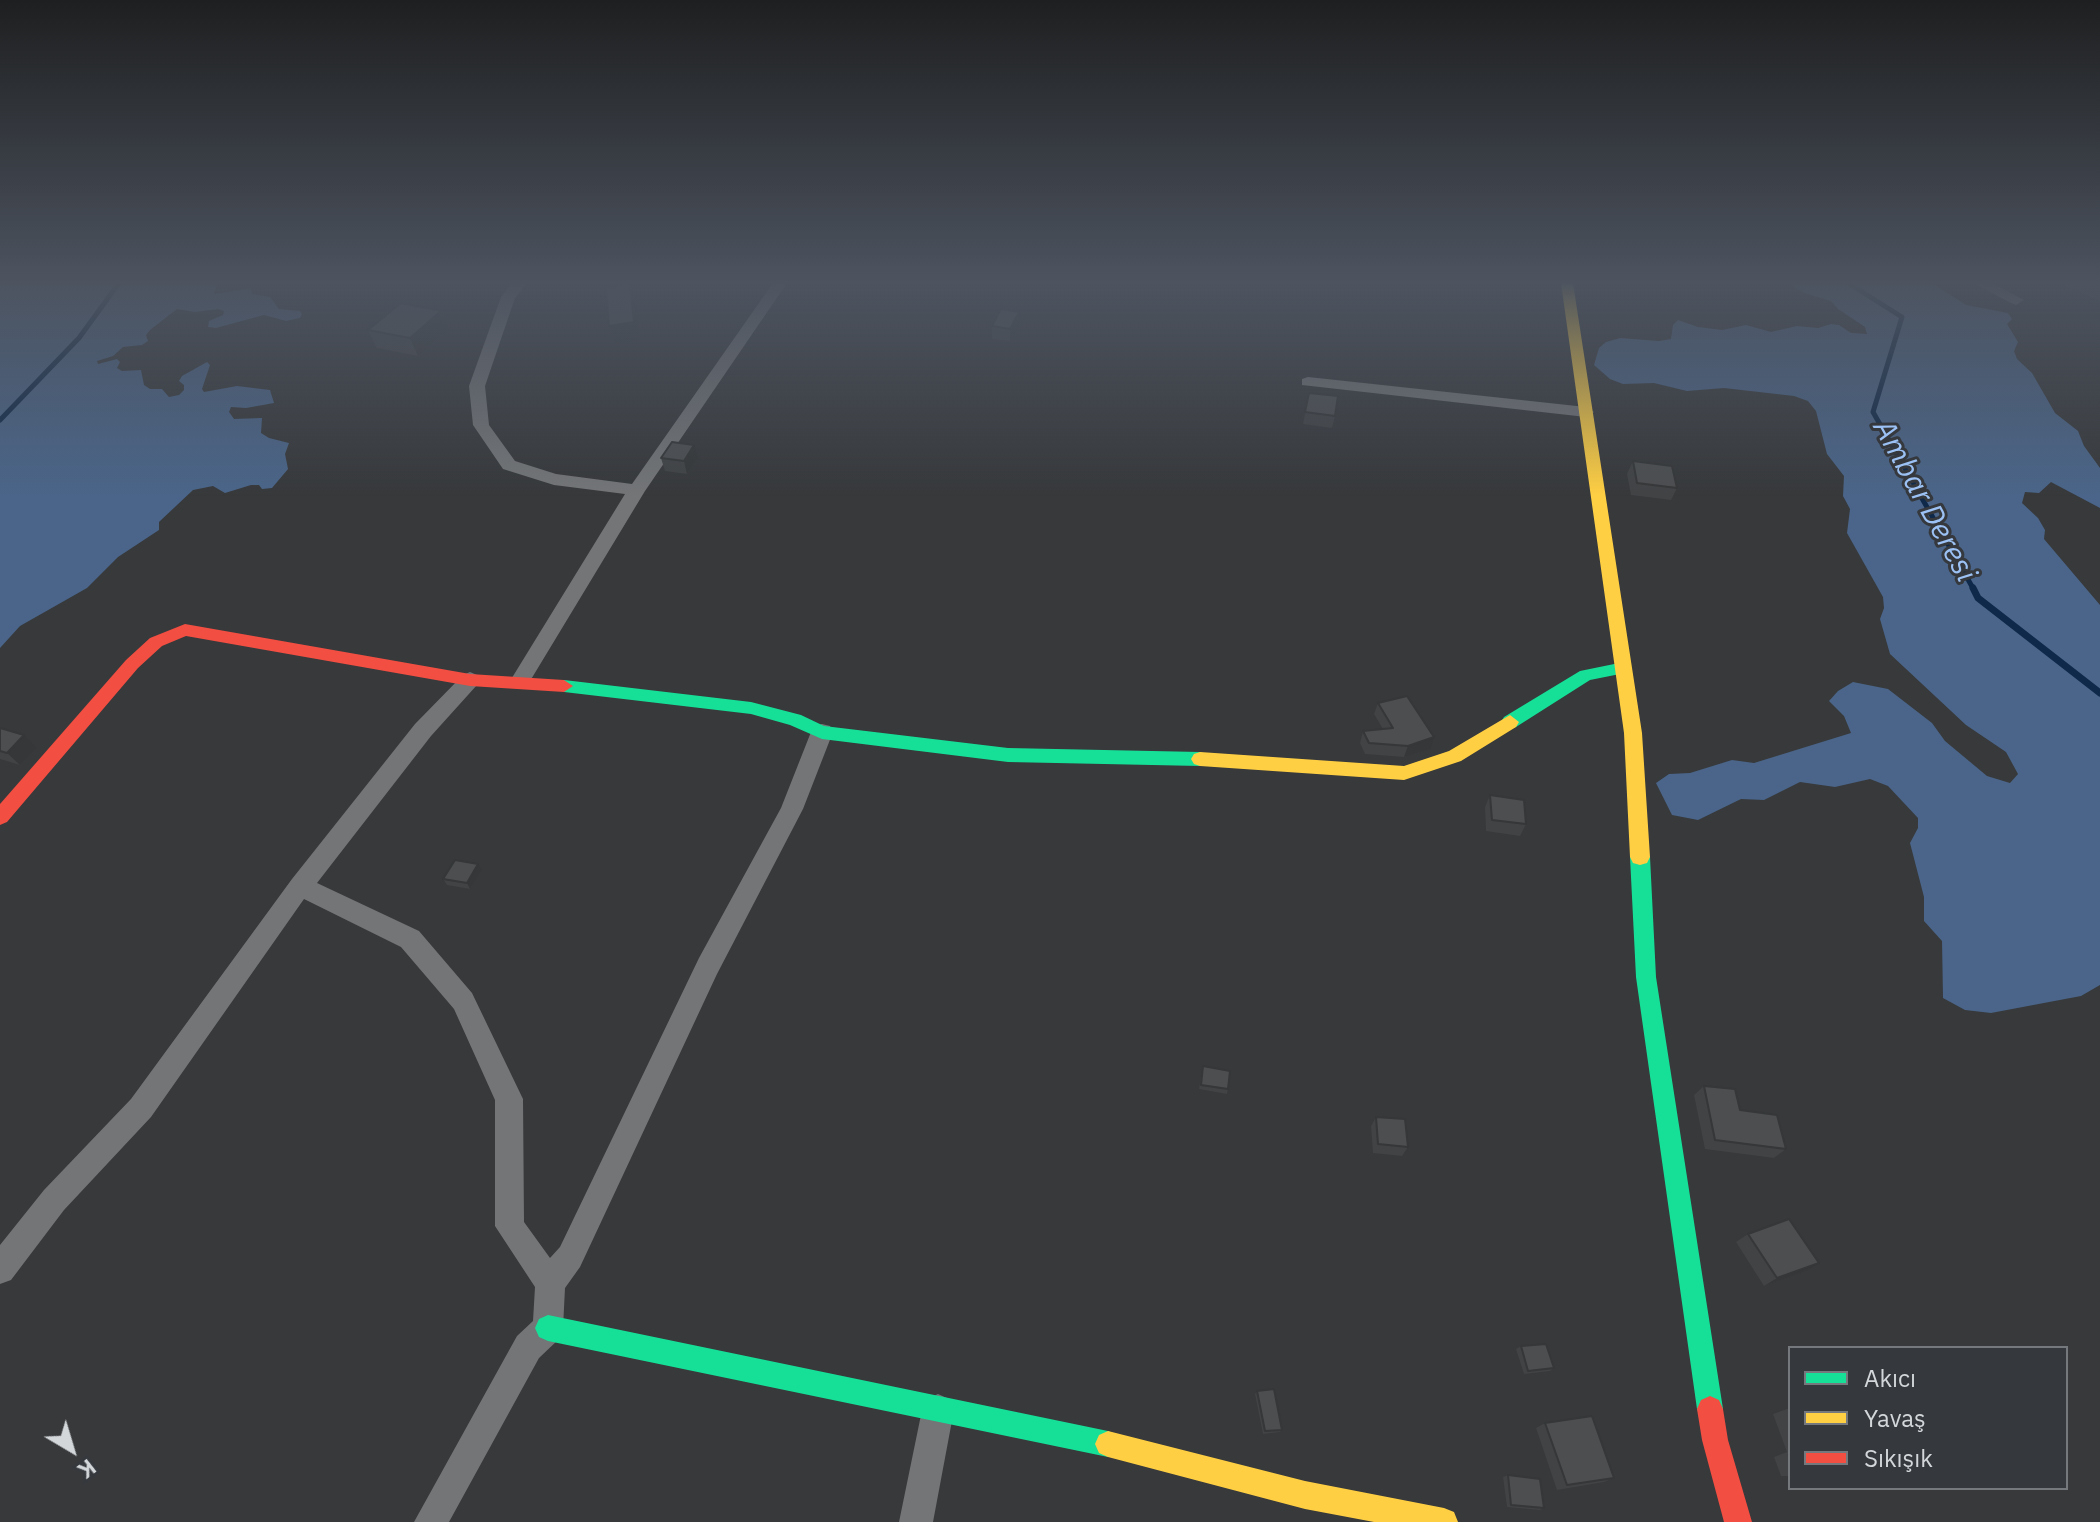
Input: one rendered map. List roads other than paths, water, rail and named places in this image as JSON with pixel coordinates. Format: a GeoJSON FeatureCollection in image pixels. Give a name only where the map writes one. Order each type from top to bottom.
{"type":"FeatureCollection","features":[{"type":"Feature","properties":{"kind":"street"},"geometry":{"type":"LineString","coordinates":[[488,354],[477,386],[481,425],[509,465],[554,479],[637,490]]}},
{"type":"Feature","properties":{"kind":"street"},"geometry":{"type":"LineString","coordinates":[[520,681],[637,490],[731,354]]}},
{"type":"Feature","properties":{"kind":"street"},"geometry":{"type":"LineString","coordinates":[[1577,354],[1633,733],[1646,977],[1715,1440],[1738,1522]]}},
{"type":"Feature","properties":{"kind":"street"},"geometry":{"type":"LineString","coordinates":[[1308,382],[1586,412]]}},
{"type":"Feature","properties":{"kind":"street"},"geometry":{"type":"LineString","coordinates":[[0,817],[132,664],[156,642],[185,630],[470,680],[520,681],[751,708],[795,720],[822,732],[1008,755],[1219,759],[1404,773],[1455,756],[1586,675],[1624,668]]}},
{"type":"Feature","properties":{"kind":"street"},"geometry":{"type":"LineString","coordinates":[[0,1269],[54,1200],[141,1108],[300,886],[423,730],[470,680]]}},
{"type":"Feature","properties":{"kind":"street"},"geometry":{"type":"LineString","coordinates":[[431,1522],[528,1347],[548,1328],[550,1283],[570,1257],[708,966],[792,809],[822,732]]}},
{"type":"Feature","properties":{"kind":"street"},"geometry":{"type":"LineString","coordinates":[[300,886],[410,939],[463,1001],[509,1099],[510,1226],[550,1283]]}},
{"type":"Feature","properties":{"kind":"street"},"geometry":{"type":"LineString","coordinates":[[548,1328],[1100,1442],[1305,1495],[1444,1522]]}},
{"type":"Feature","properties":{"kind":"street"},"geometry":{"type":"LineString","coordinates":[[916,1522],[938,1410]]}},
{"type":"Feature","properties":{"kind":"waterway"},"geometry":{"type":"LineString","coordinates":[[0,420],[64,354]]}},
{"type":"Feature","properties":{"kind":"waterway","name":"Ambar Deresi"},"geometry":{"type":"LineString","coordinates":[[1891,354],[1873,412],[1974,590]]}},
{"type":"Feature","properties":{"kind":"waterway","name":"Ambar Deresi"},"geometry":{"type":"LineString","coordinates":[[1974,590],[1978,598],[2100,693]]}}]}
